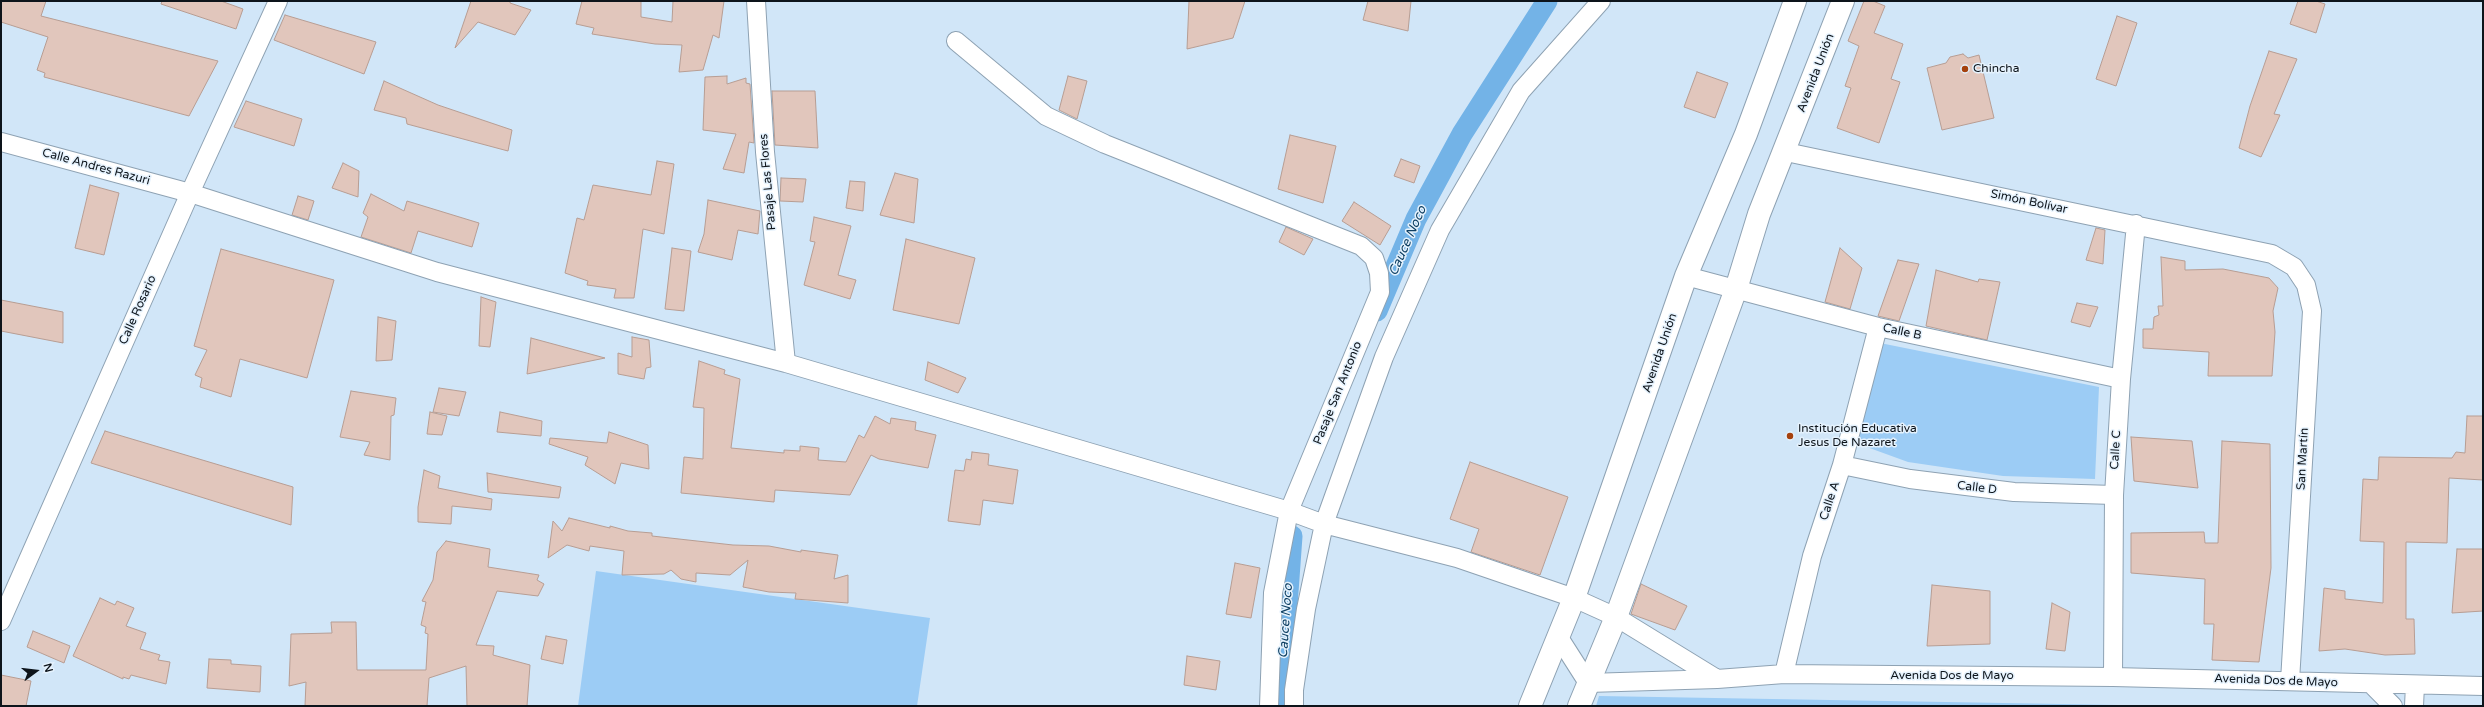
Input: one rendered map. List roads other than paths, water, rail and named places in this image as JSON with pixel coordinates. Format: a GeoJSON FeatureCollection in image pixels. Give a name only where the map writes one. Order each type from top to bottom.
{"type":"FeatureCollection","features":[{"type":"Feature","properties":{"kind":"main road","name":"Avenida Unión"},"geometry":{"type":"LineString","coordinates":[[1530,706],[1574,598],[1686,276],[1746,134],[1795,1]]}},
{"type":"Feature","properties":{"kind":"main road","name":"Avenida Unión"},"geometry":{"type":"LineString","coordinates":[[1579,706],[1616,617],[1736,289],[1759,214],[1786,152],[1843,1]]}},
{"type":"Feature","properties":{"kind":"street","name":"Calle Rosario"},"geometry":{"type":"LineString","coordinates":[[1,621],[190,193],[278,1]]}},
{"type":"Feature","properties":{"kind":"street","name":"Pasaje Las Flores"},"geometry":{"type":"LineString","coordinates":[[756,1],[765,152],[786,363]]}},
{"type":"Feature","properties":{"kind":"street"},"geometry":{"type":"LineString","coordinates":[[1294,706],[1306,609],[1324,524],[1384,357],[1440,230],[1521,91],[1601,1]]}},
{"type":"Feature","properties":{"kind":"street","name":"Pasaje San Antonio"},"geometry":{"type":"LineString","coordinates":[[956,41],[1046,116],[1105,144],[1361,246],[1374,258],[1379,273],[1380,292],[1289,511],[1273,593],[1268,706]]}},
{"type":"Feature","properties":{"kind":"street","name":"Calle Andres Razuri"},"geometry":{"type":"LineString","coordinates":[[1,142],[190,193],[437,272],[786,363],[1289,511],[1324,524],[1457,558],[1574,598],[1616,617],[1717,679]]}},
{"type":"Feature","properties":{"kind":"street","name":"Simón Bolívar"},"geometry":{"type":"LineString","coordinates":[[1786,152],[2136,224],[2272,254]]}},
{"type":"Feature","properties":{"kind":"street","name":"Calle C"},"geometry":{"type":"LineString","coordinates":[[2113,677],[2114,495],[2121,379],[2136,224]]}},
{"type":"Feature","properties":{"kind":"street","name":"San Martín"},"geometry":{"type":"LineString","coordinates":[[2272,254],[2294,267],[2306,284],[2312,311],[2290,681]]}},
{"type":"Feature","properties":{"kind":"street","name":"Calle B"},"geometry":{"type":"LineString","coordinates":[[1686,276],[1878,327],[2121,379]]}},
{"type":"Feature","properties":{"kind":"street","name":"Calle A"},"geometry":{"type":"LineString","coordinates":[[1784,674],[1812,556],[1842,465],[1878,327]]}},
{"type":"Feature","properties":{"kind":"street","name":"Calle D"},"geometry":{"type":"LineString","coordinates":[[1842,465],[1910,479],[2014,492],[2114,495]]}},
{"type":"Feature","properties":{"kind":"street"},"geometry":{"type":"LineString","coordinates":[[1558,636],[1588,683]]}},
{"type":"Feature","properties":{"kind":"street","name":"Avenida Dos de Mayo"},"geometry":{"type":"LineString","coordinates":[[1588,683],[1717,679],[1784,674],[2113,677],[2483,686]]}},
{"type":"Feature","properties":{"kind":"street"},"geometry":{"type":"LineString","coordinates":[[2371,684],[2393,706]]}},
{"type":"Feature","properties":{"kind":"street"},"geometry":{"type":"LineString","coordinates":[[2414,706],[2415,685]]}},
{"type":"Feature","properties":{"kind":"waterway","name":"Cauce Noco"},"geometry":{"type":"LineString","coordinates":[[1377,311],[1416,219],[1462,134],[1547,1]]}},
{"type":"Feature","properties":{"kind":"waterway","name":"Cauce Noco"},"geometry":{"type":"LineString","coordinates":[[1283,706],[1284,648],[1292,536]]}},
{"type":"Feature","properties":{"kind":"place","name":"Chincha"},"geometry":{"type":"Point","coordinates":[1965,69]}},
{"type":"Feature","properties":{"kind":"place","name":"Institución Educativa Jesus De Nazaret"},"geometry":{"type":"Point","coordinates":[1790,436]}}]}
